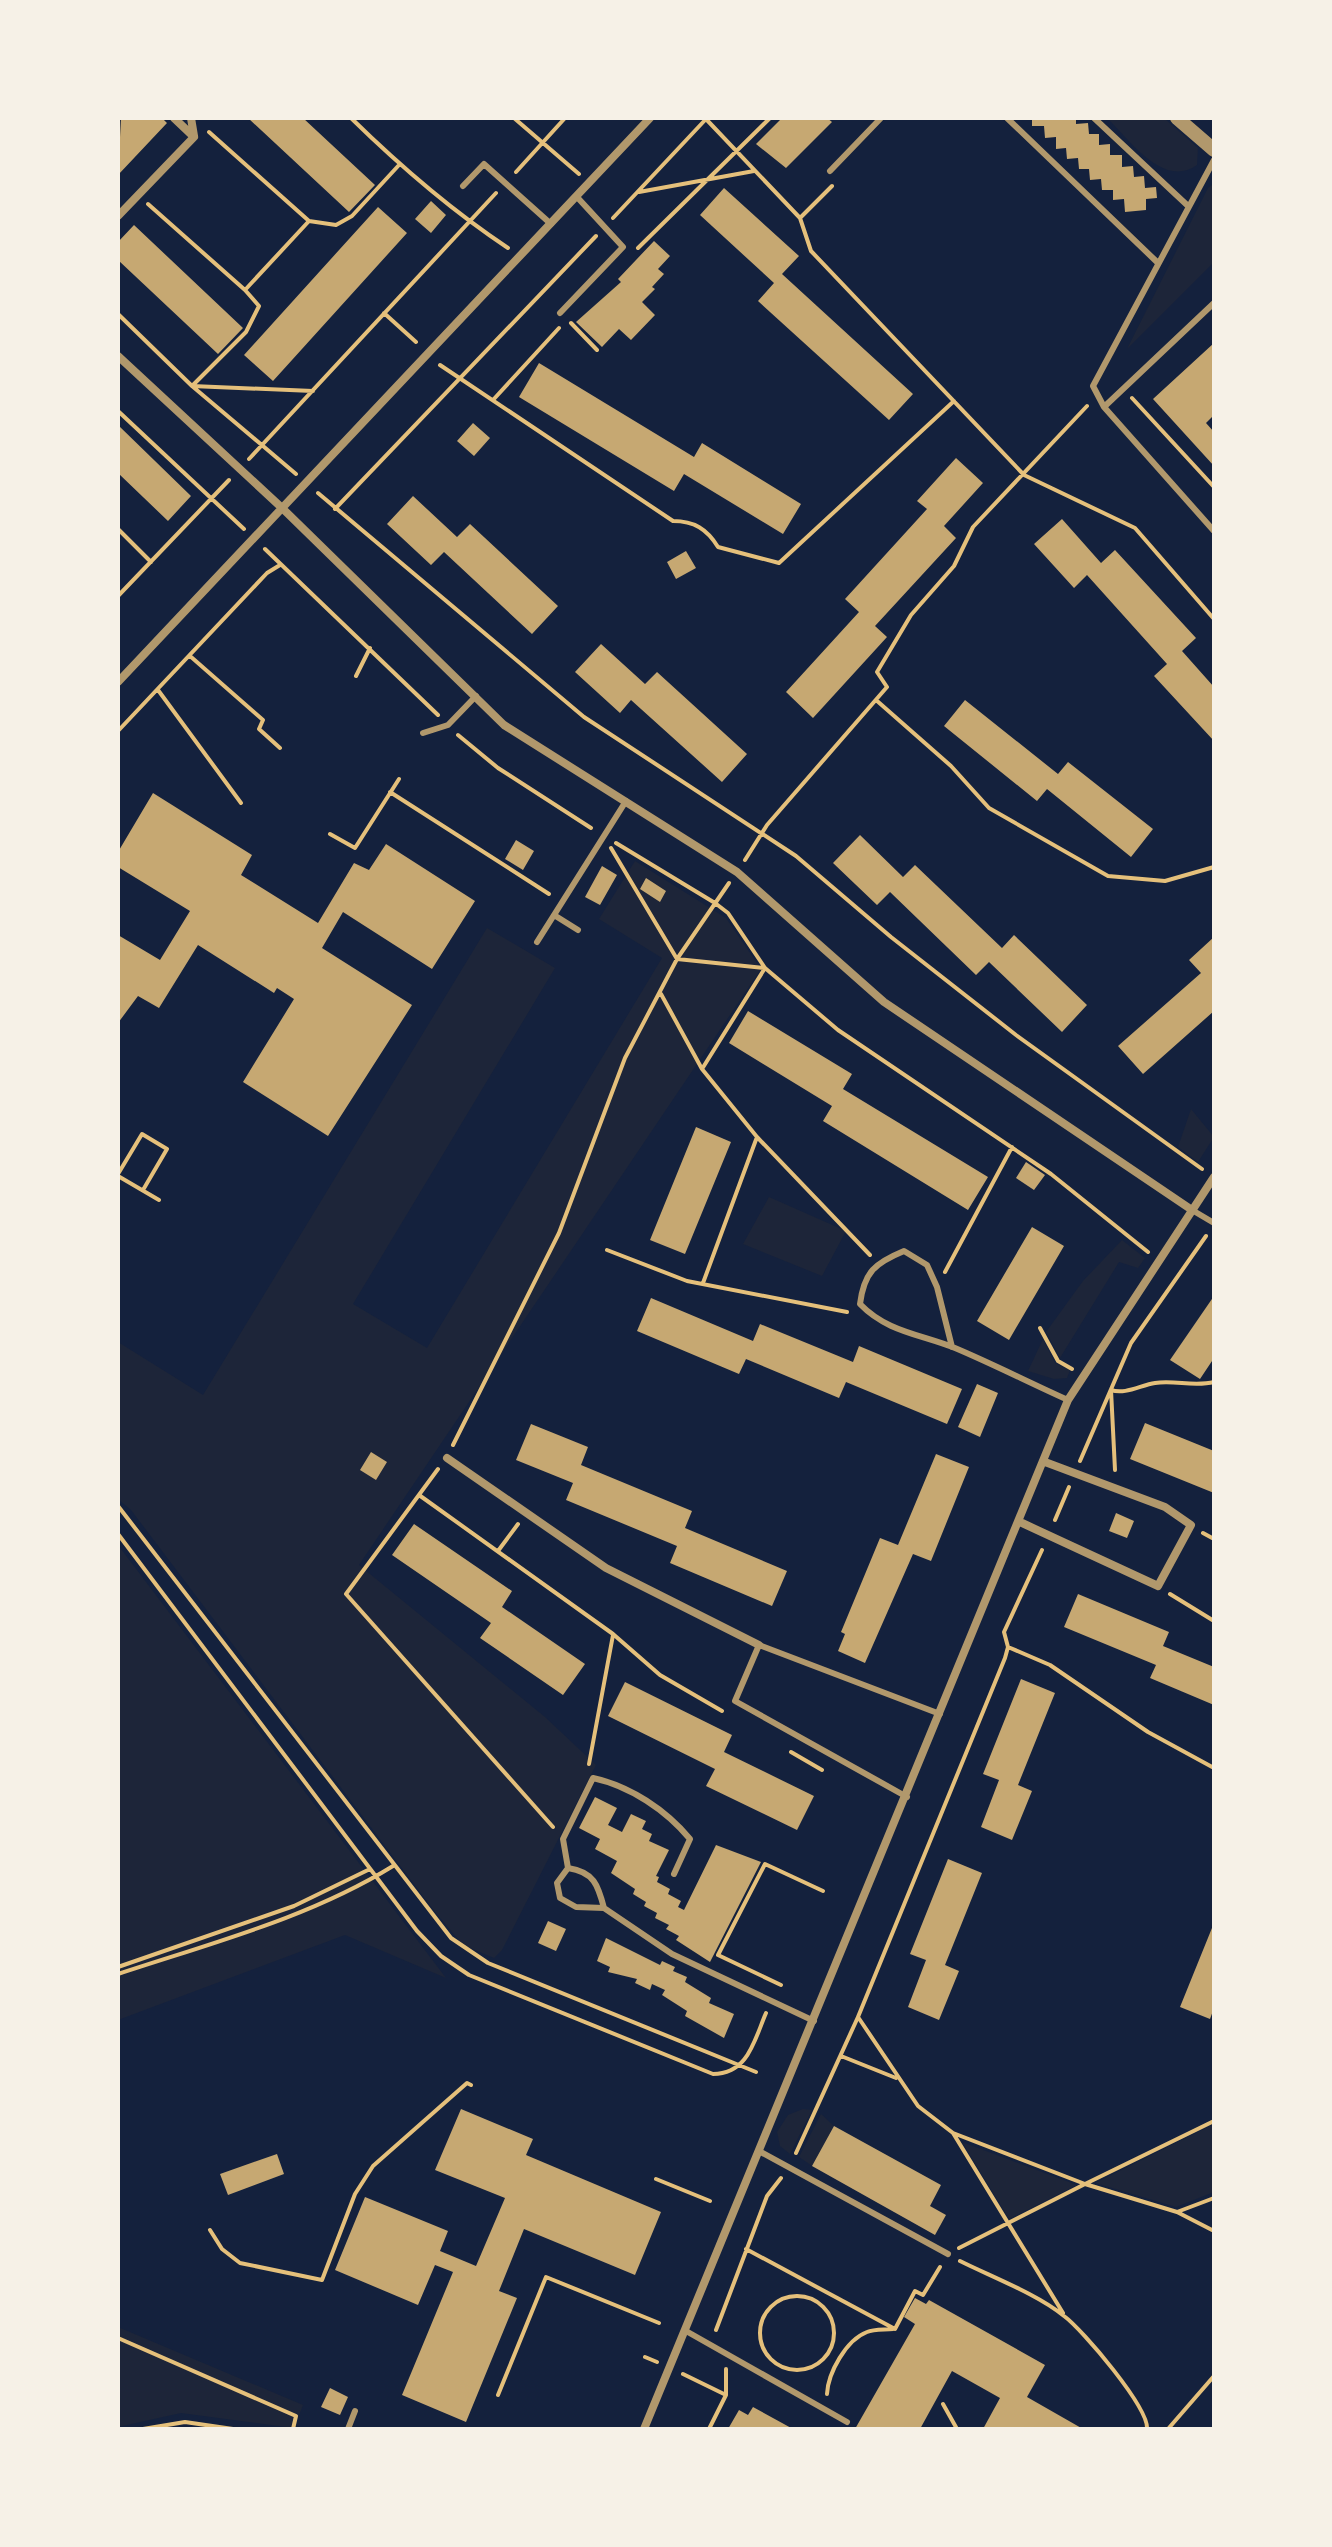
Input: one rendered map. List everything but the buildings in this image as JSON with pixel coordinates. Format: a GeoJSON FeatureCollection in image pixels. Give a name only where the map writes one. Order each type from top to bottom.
{"type":"FeatureCollection","features":[{"type":"Feature","properties":{"kind":"street"},"geometry":{"type":"LineString","coordinates":[[174,118],[194,137]]}},
{"type":"Feature","properties":{"kind":"street"},"geometry":{"type":"LineString","coordinates":[[191,118],[194,137]]}},
{"type":"Feature","properties":{"kind":"street"},"geometry":{"type":"LineString","coordinates":[[118,682],[650,118]]}},
{"type":"Feature","properties":{"kind":"street"},"geometry":{"type":"LineString","coordinates":[[1177,118],[1214,150]]}},
{"type":"Feature","properties":{"kind":"street"},"geometry":{"type":"LineString","coordinates":[[118,216],[194,137]]}},
{"type":"Feature","properties":{"kind":"street"},"geometry":{"type":"LineString","coordinates":[[118,356],[282,508],[504,725],[737,872],[884,1002],[1192,1210]]}},
{"type":"Feature","properties":{"kind":"street"},"geometry":{"type":"LineString","coordinates":[[644,2429],[1068,1400],[1214,1178]]}},
{"type":"Feature","properties":{"kind":"street"},"geometry":{"type":"LineString","coordinates":[[447,1458],[606,1568],[759,1645]]}},
{"type":"Feature","properties":{"kind":"street"},"geometry":{"type":"LineString","coordinates":[[1020,1522],[1158,1586],[1191,1525],[1165,1507],[1045,1462]]}},
{"type":"Feature","properties":{"kind":"lane"},"geometry":{"type":"LineString","coordinates":[[830,171],[881,118]]}},
{"type":"Feature","properties":{"kind":"lane"},"geometry":{"type":"LineString","coordinates":[[1007,118],[1157,262]]}},
{"type":"Feature","properties":{"kind":"lane"},"geometry":{"type":"LineString","coordinates":[[1094,118],[1187,205]]}},
{"type":"Feature","properties":{"kind":"lane"},"geometry":{"type":"LineString","coordinates":[[1214,160],[1187,205],[1093,386],[1104,407],[1214,531]]}},
{"type":"Feature","properties":{"kind":"lane"},"geometry":{"type":"LineString","coordinates":[[463,186],[484,164],[551,224]]}},
{"type":"Feature","properties":{"kind":"lane"},"geometry":{"type":"LineString","coordinates":[[560,313],[623,247],[577,197]]}},
{"type":"Feature","properties":{"kind":"lane"},"geometry":{"type":"LineString","coordinates":[[1104,407],[1214,303]]}},
{"type":"Feature","properties":{"kind":"lane"},"geometry":{"type":"LineString","coordinates":[[423,733],[448,725],[476,696]]}},
{"type":"Feature","properties":{"kind":"lane"},"geometry":{"type":"LineString","coordinates":[[537,942],[626,801]]}},
{"type":"Feature","properties":{"kind":"lane"},"geometry":{"type":"LineString","coordinates":[[554,915],[578,930]]}},
{"type":"Feature","properties":{"kind":"lane"},"geometry":{"type":"LineString","coordinates":[[1192,1210],[1214,1224]]}},
{"type":"Feature","properties":{"kind":"lane"},"geometry":{"type":"LineString","coordinates":[[952,1347],[937,1287],[927,1265],[904,1251],[878,1262],[863,1279],[860,1304],[873,1317],[896,1330],[952,1347],[1068,1400]]}},
{"type":"Feature","properties":{"kind":"lane"},"geometry":{"type":"LineString","coordinates":[[907,1797],[735,1701],[759,1645],[940,1714]]}},
{"type":"Feature","properties":{"kind":"lane"},"geometry":{"type":"LineString","coordinates":[[674,1874],[690,1839],[671,1817],[611,1782],[593,1778],[563,1839],[568,1868],[557,1883],[560,1898],[576,1907],[604,1908],[672,1954],[814,2021]]}},
{"type":"Feature","properties":{"kind":"lane"},"geometry":{"type":"LineString","coordinates":[[568,1868],[582,1870],[597,1881],[604,1908]]}},
{"type":"Feature","properties":{"kind":"lane"},"geometry":{"type":"LineString","coordinates":[[759,2151],[791,2165],[948,2254]]}},
{"type":"Feature","properties":{"kind":"lane"},"geometry":{"type":"LineString","coordinates":[[686,2331],[847,2422]]}},
{"type":"Feature","properties":{"kind":"lane"},"geometry":{"type":"LineString","coordinates":[[348,2429],[355,2411]]}},
{"type":"Feature","properties":{"kind":"path"},"geometry":{"type":"LineString","coordinates":[[351,118],[399,165],[469,222],[520,256]]}},
{"type":"Feature","properties":{"kind":"path"},"geometry":{"type":"LineString","coordinates":[[514,118],[590,183]]}},
{"type":"Feature","properties":{"kind":"path"},"geometry":{"type":"LineString","coordinates":[[118,596],[263,445],[565,118]]}},
{"type":"Feature","properties":{"kind":"path"},"geometry":{"type":"LineString","coordinates":[[335,509],[706,118],[800,218],[811,251],[1024,475],[1135,528],[1214,619]]}},
{"type":"Feature","properties":{"kind":"path"},"geometry":{"type":"LineString","coordinates":[[194,137],[207,130],[309,221],[336,225],[352,216],[399,165]]}},
{"type":"Feature","properties":{"kind":"path"},"geometry":{"type":"LineString","coordinates":[[637,192],[754,171]]}},
{"type":"Feature","properties":{"kind":"path"},"geometry":{"type":"LineString","coordinates":[[800,218],[838,180],[830,171]]}},
{"type":"Feature","properties":{"kind":"path"},"geometry":{"type":"LineString","coordinates":[[138,196],[245,290],[259,306],[246,332],[192,386]]}},
{"type":"Feature","properties":{"kind":"path"},"geometry":{"type":"LineString","coordinates":[[245,290],[309,221]]}},
{"type":"Feature","properties":{"kind":"path"},"geometry":{"type":"LineString","coordinates":[[384,313],[461,378],[673,521],[686,521],[709,531],[718,547],[779,563],[954,401]]}},
{"type":"Feature","properties":{"kind":"path"},"geometry":{"type":"LineString","coordinates":[[118,314],[192,386],[584,717],[796,856],[891,937],[1016,1035],[1214,1178]]}},
{"type":"Feature","properties":{"kind":"path"},"geometry":{"type":"LineString","coordinates":[[192,386],[313,391]]}},
{"type":"Feature","properties":{"kind":"path"},"geometry":{"type":"LineString","coordinates":[[1123,387],[1214,487]]}},
{"type":"Feature","properties":{"kind":"path"},"geometry":{"type":"LineString","coordinates":[[563,1839],[346,1594],[447,1458],[559,1233],[625,1058],[677,959],[761,834],[887,687],[877,672],[911,615],[954,566],[973,527],[1076,418]]}},
{"type":"Feature","properties":{"kind":"path"},"geometry":{"type":"LineString","coordinates":[[118,529],[151,562]]}},
{"type":"Feature","properties":{"kind":"path"},"geometry":{"type":"LineString","coordinates":[[119,729],[267,573],[280,565]]}},
{"type":"Feature","properties":{"kind":"path"},"geometry":{"type":"LineString","coordinates":[[356,676],[370,648]]}},
{"type":"Feature","properties":{"kind":"path"},"geometry":{"type":"LineString","coordinates":[[190,656],[263,720],[259,729],[280,748]]}},
{"type":"Feature","properties":{"kind":"path"},"geometry":{"type":"LineString","coordinates":[[158,690],[241,803]]}},
{"type":"Feature","properties":{"kind":"path"},"geometry":{"type":"LineString","coordinates":[[875,700],[951,766],[989,808],[1108,876],[1165,881],[1214,867]]}},
{"type":"Feature","properties":{"kind":"path"},"geometry":{"type":"LineString","coordinates":[[330,834],[355,848],[399,779]]}},
{"type":"Feature","properties":{"kind":"path"},"geometry":{"type":"LineString","coordinates":[[390,792],[561,902]]}},
{"type":"Feature","properties":{"kind":"path"},"geometry":{"type":"LineString","coordinates":[[604,836],[677,959]]}},
{"type":"Feature","properties":{"kind":"path"},"geometry":{"type":"LineString","coordinates":[[677,959],[765,968],[702,1069]]}},
{"type":"Feature","properties":{"kind":"path"},"geometry":{"type":"LineString","coordinates":[[660,993],[702,1069],[757,1137],[878,1262]]}},
{"type":"Feature","properties":{"kind":"path"},"geometry":{"type":"LineString","coordinates":[[143,1190],[167,1149],[142,1134],[118,1175],[159,1200]]}},
{"type":"Feature","properties":{"kind":"path"},"geometry":{"type":"LineString","coordinates":[[703,1283],[757,1137]]}},
{"type":"Feature","properties":{"kind":"path"},"geometry":{"type":"LineString","coordinates":[[937,1287],[1012,1147]]}},
{"type":"Feature","properties":{"kind":"path"},"geometry":{"type":"LineString","coordinates":[[709,2429],[726,2395],[727,2355],[715,2327],[767,2196],[791,2165],[858,2017],[1008,1647],[1004,1632],[1131,1343],[1214,1224]]}},
{"type":"Feature","properties":{"kind":"path"},"geometry":{"type":"LineString","coordinates":[[607,1250],[687,1281],[873,1317]]}},
{"type":"Feature","properties":{"kind":"path"},"geometry":{"type":"LineString","coordinates":[[1040,1328],[1058,1361],[1084,1375]]}},
{"type":"Feature","properties":{"kind":"path"},"geometry":{"type":"LineString","coordinates":[[1111,1390],[1117,1392],[1157,1383],[1203,1385],[1214,1382]]}},
{"type":"Feature","properties":{"kind":"path"},"geometry":{"type":"LineString","coordinates":[[1111,1390],[1116,1489]]}},
{"type":"Feature","properties":{"kind":"path"},"geometry":{"type":"LineString","coordinates":[[419,1495],[613,1634],[660,1675],[723,1711]]}},
{"type":"Feature","properties":{"kind":"path"},"geometry":{"type":"LineString","coordinates":[[118,1506],[438,1926],[474,1955],[756,2072]]}},
{"type":"Feature","properties":{"kind":"path"},"geometry":{"type":"LineString","coordinates":[[498,1551],[526,1514]]}},
{"type":"Feature","properties":{"kind":"path"},"geometry":{"type":"LineString","coordinates":[[118,1534],[429,1945],[469,1975],[713,2074],[725,2074],[741,2066],[771,2002]]}},
{"type":"Feature","properties":{"kind":"path"},"geometry":{"type":"LineString","coordinates":[[1158,1586],[1214,1621]]}},
{"type":"Feature","properties":{"kind":"path"},"geometry":{"type":"LineString","coordinates":[[593,1778],[588,1762],[613,1634]]}},
{"type":"Feature","properties":{"kind":"path"},"geometry":{"type":"LineString","coordinates":[[1008,1647],[1050,1665],[1148,1732],[1214,1768]]}},
{"type":"Feature","properties":{"kind":"path"},"geometry":{"type":"LineString","coordinates":[[782,1746],[828,1773]]}},
{"type":"Feature","properties":{"kind":"path"},"geometry":{"type":"LineString","coordinates":[[781,1985],[718,1955],[765,1864],[823,1891]]}},
{"type":"Feature","properties":{"kind":"path"},"geometry":{"type":"LineString","coordinates":[[118,1974],[270,1923],[376,1877],[393,1866]]}},
{"type":"Feature","properties":{"kind":"path"},"geometry":{"type":"LineString","coordinates":[[118,1967],[294,1906],[370,1869]]}},
{"type":"Feature","properties":{"kind":"path"},"geometry":{"type":"LineString","coordinates":[[858,2017],[918,2106],[953,2133],[1085,2184],[1177,2212],[1214,2231]]}},
{"type":"Feature","properties":{"kind":"path"},"geometry":{"type":"LineString","coordinates":[[841,2056],[898,2079]]}},
{"type":"Feature","properties":{"kind":"path"},"geometry":{"type":"LineString","coordinates":[[210,2230],[222,2249],[240,2263],[322,2280],[355,2194],[373,2166],[467,2083],[471,2085]]}},
{"type":"Feature","properties":{"kind":"path"},"geometry":{"type":"LineString","coordinates":[[895,2329],[915,2291],[923,2295],[948,2254],[1214,2121]]}},
{"type":"Feature","properties":{"kind":"path"},"geometry":{"type":"LineString","coordinates":[[953,2133],[1064,2315],[1132,2398],[1148,2421],[1147,2429]]}},
{"type":"Feature","properties":{"kind":"path"},"geometry":{"type":"LineString","coordinates":[[656,2179],[710,2201]]}},
{"type":"Feature","properties":{"kind":"path"},"geometry":{"type":"LineString","coordinates":[[1177,2212],[1214,2198]]}},
{"type":"Feature","properties":{"kind":"path"},"geometry":{"type":"LineString","coordinates":[[746,2249],[895,2329]]}},
{"type":"Feature","properties":{"kind":"path"},"geometry":{"type":"LineString","coordinates":[[948,2254],[1064,2315]]}},
{"type":"Feature","properties":{"kind":"path"},"geometry":{"type":"LineString","coordinates":[[498,2395],[546,2277],[659,2323]]}},
{"type":"Feature","properties":{"kind":"path"},"geometry":{"type":"LineString","coordinates":[[810,2299],[818,2286]]}},
{"type":"Feature","properties":{"kind":"path"},"geometry":{"type":"LineString","coordinates":[[787,2298],[810,2299],[829,2315],[833,2326],[829,2350],[812,2367],[788,2369],[777,2365],[762,2346],[761,2322],[776,2303],[787,2298]]}},
{"type":"Feature","properties":{"kind":"path"},"geometry":{"type":"LineString","coordinates":[[826,2410],[827,2380],[844,2351],[866,2332],[895,2329]]}},
{"type":"Feature","properties":{"kind":"path"},"geometry":{"type":"LineString","coordinates":[[118,2338],[296,2416],[293,2429]]}},
{"type":"Feature","properties":{"kind":"path"},"geometry":{"type":"LineString","coordinates":[[671,2367],[726,2395]]}},
{"type":"Feature","properties":{"kind":"path"},"geometry":{"type":"LineString","coordinates":[[1168,2429],[1214,2376]]}},
{"type":"Feature","properties":{"kind":"path"},"geometry":{"type":"LineString","coordinates":[[943,2404],[957,2429]]}},
{"type":"Feature","properties":{"kind":"path"},"geometry":{"type":"LineString","coordinates":[[143,2429],[185,2422],[233,2429]]}},
{"type":"Feature","properties":{"kind":"shaded area"},"geometry":{"type":"Polygon","coordinates":[[[1107,118],[1164,118],[1198,148],[1197,165],[1184,171],[1172,171],[1160,166],[1148,159],[1107,118]]]}},
{"type":"Feature","properties":{"kind":"shaded area"},"geometry":{"type":"Polygon","coordinates":[[[1214,183],[1214,262],[1127,349],[1208,188],[1214,183]]]}},
{"type":"Feature","properties":{"kind":"shaded area"},"geometry":{"type":"Polygon","coordinates":[[[635,861],[726,918],[761,969],[359,1565],[545,1717],[596,1765],[502,1950],[494,1958],[463,1945],[435,1912],[131,1510],[118,1499],[118,1342],[203,1395],[487,928],[555,968],[353,1304],[427,1348],[662,958],[599,919],[635,861]]]}},
{"type":"Feature","properties":{"kind":"shaded area"},"geometry":{"type":"Polygon","coordinates":[[[1191,1109],[1214,1137],[1198,1162],[1178,1147],[1191,1109]]]}},
{"type":"Feature","properties":{"kind":"shaded area"},"geometry":{"type":"Polygon","coordinates":[[[769,1197],[846,1231],[822,1276],[743,1244],[769,1197]]]}},
{"type":"Feature","properties":{"kind":"shaded area"},"geometry":{"type":"Polygon","coordinates":[[[1122,1240],[1145,1258],[1138,1268],[1119,1262],[1060,1358],[1046,1332],[1083,1281],[1122,1240]]]}},
{"type":"Feature","properties":{"kind":"shaded area"},"geometry":{"type":"Polygon","coordinates":[[[1043,1339],[1055,1363],[1070,1370],[1067,1378],[1054,1379],[1028,1371],[1043,1339]]]}},
{"type":"Feature","properties":{"kind":"shaded area"},"geometry":{"type":"Polygon","coordinates":[[[118,1545],[446,1978],[345,1935],[118,2020],[118,1545]]]}},
{"type":"Feature","properties":{"kind":"shaded area"},"geometry":{"type":"Polygon","coordinates":[[[803,2109],[812,2110],[790,2154],[780,2146],[777,2132],[788,2115],[803,2109]]]}},
{"type":"Feature","properties":{"kind":"shaded area"},"geometry":{"type":"Polygon","coordinates":[[[821,2114],[834,2126],[812,2166],[799,2157],[821,2114]]]}},
{"type":"Feature","properties":{"kind":"shaded area"},"geometry":{"type":"Polygon","coordinates":[[[1214,2124],[1214,2192],[1176,2207],[1095,2183],[1214,2124]]]}},
{"type":"Feature","properties":{"kind":"shaded area"},"geometry":{"type":"Polygon","coordinates":[[[962,2142],[1077,2185],[1009,2219],[962,2142]]]}},
{"type":"Feature","properties":{"kind":"shaded area"},"geometry":{"type":"Polygon","coordinates":[[[118,2327],[303,2405],[294,2428],[181,2413],[118,2427],[118,2327]]]}}]}
